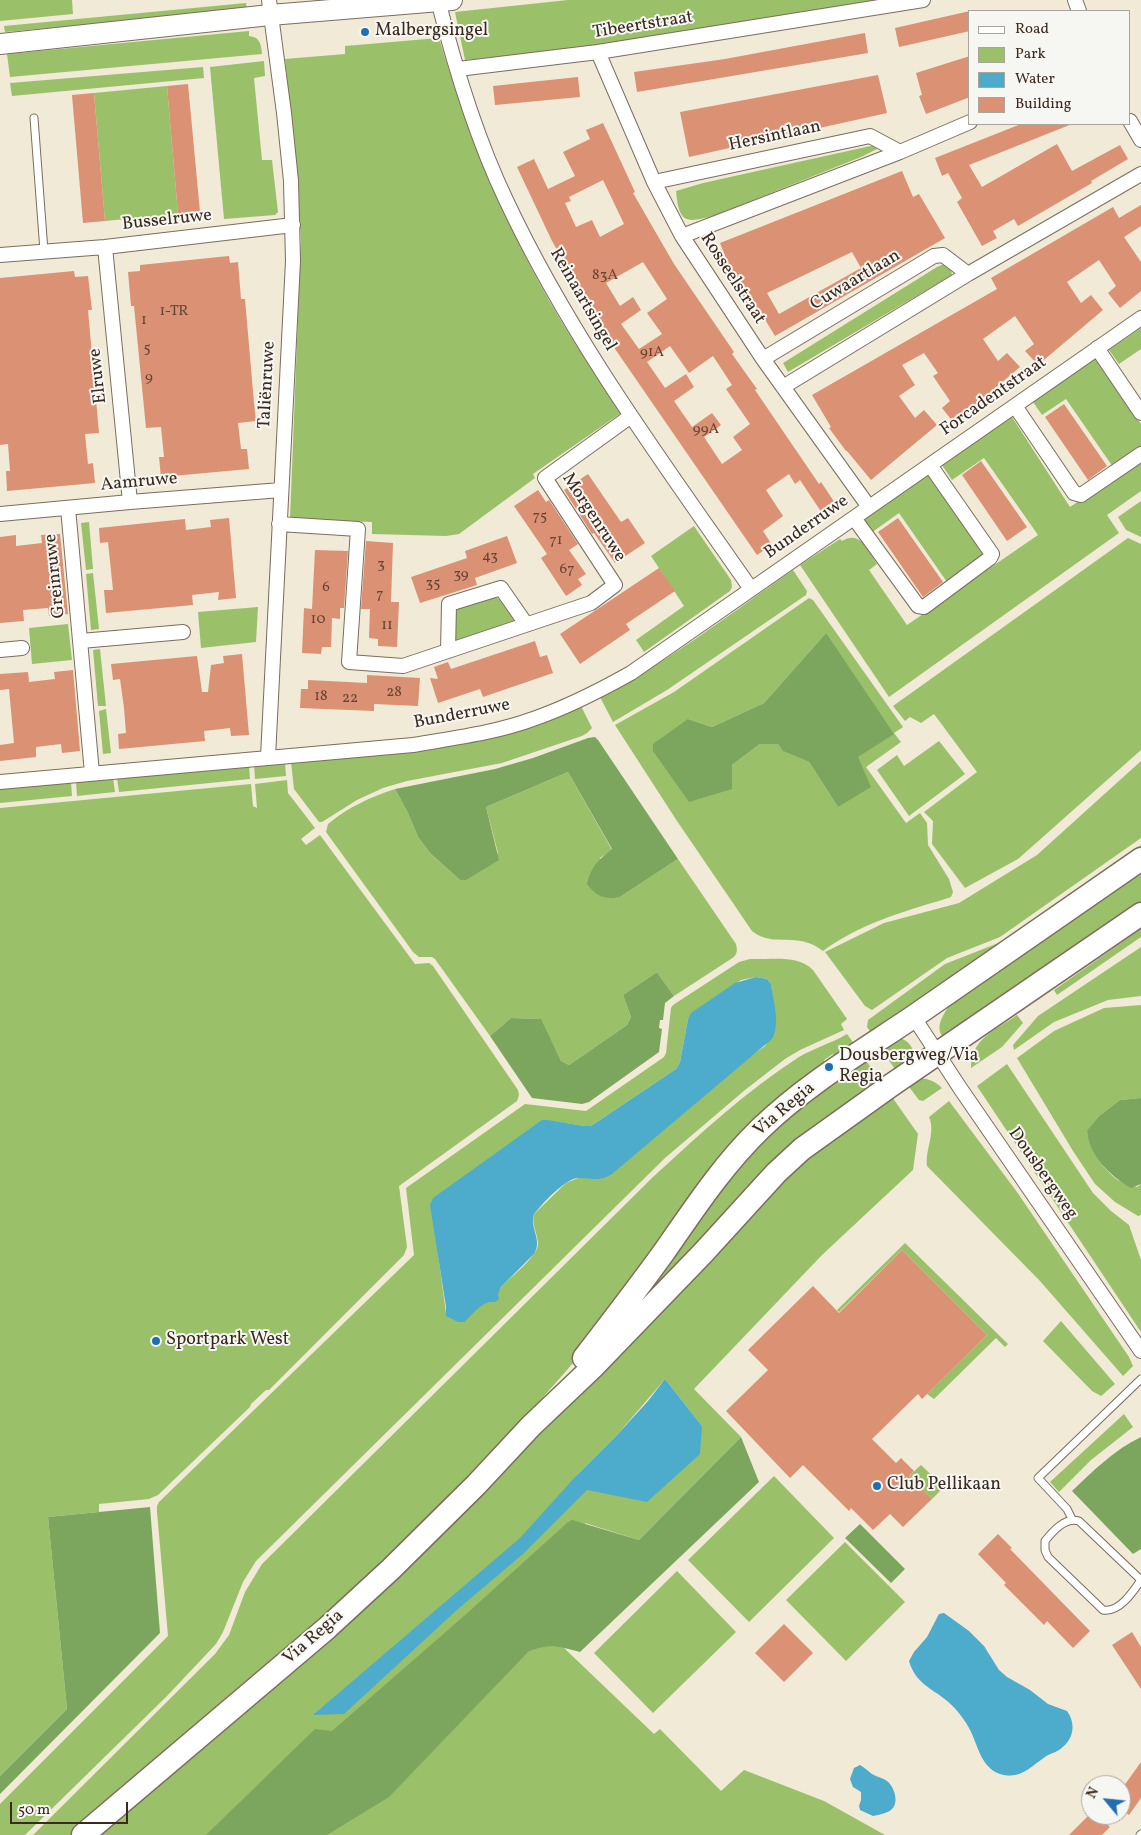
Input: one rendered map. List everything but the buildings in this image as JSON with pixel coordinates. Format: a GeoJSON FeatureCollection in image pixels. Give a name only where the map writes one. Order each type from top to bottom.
{"type":"FeatureCollection","features":[{"type":"Feature","properties":{"kind":"main road","name":"Via Regia"},"geometry":{"type":"LineString","coordinates":[[531,1426],[637,1289],[707,1190],[760,1129],[814,1084],[1141,859]]}},
{"type":"Feature","properties":{"kind":"main road","name":"Via Regia"},"geometry":{"type":"LineString","coordinates":[[83,1835],[327,1628],[438,1524],[531,1426],[592,1368],[703,1253],[776,1173],[802,1150],[829,1129],[1141,914]]}},
{"type":"Feature","properties":{"kind":"street"},"geometry":{"type":"LineString","coordinates":[[0,44],[269,8],[443,0]]}},
{"type":"Feature","properties":{"kind":"street","name":"Reinaartsingel"},"geometry":{"type":"LineString","coordinates":[[443,0],[466,100],[486,154],[518,227],[543,274],[587,347],[751,589]]}},
{"type":"Feature","properties":{"kind":"street","name":"Tibeertstraat"},"geometry":{"type":"LineString","coordinates":[[458,69],[598,52],[923,0]]}},
{"type":"Feature","properties":{"kind":"street","name":"Taliënruwe"},"geometry":{"type":"LineString","coordinates":[[268,758],[293,261],[293,225],[284,113],[269,8]]}},
{"type":"Feature","properties":{"kind":"street","name":"Rosseelstraat"},"geometry":{"type":"LineString","coordinates":[[598,52],[654,182],[682,236],[763,359],[869,507]]}},
{"type":"Feature","properties":{"kind":"street"},"geometry":{"type":"LineString","coordinates":[[682,236],[900,152],[968,123]]}},
{"type":"Feature","properties":{"kind":"street"},"geometry":{"type":"LineString","coordinates":[[1131,123],[1141,140]]}},
{"type":"Feature","properties":{"kind":"street","name":"Hersintlaan"},"geometry":{"type":"LineString","coordinates":[[654,182],[870,136],[900,152]]}},
{"type":"Feature","properties":{"kind":"street"},"geometry":{"type":"LineString","coordinates":[[783,387],[968,274],[1141,174]]}},
{"type":"Feature","properties":{"kind":"street","name":"Busselruwe"},"geometry":{"type":"LineString","coordinates":[[0,255],[105,247],[293,225]]}},
{"type":"Feature","properties":{"kind":"street","name":"Elruwe"},"geometry":{"type":"LineString","coordinates":[[105,247],[130,502]]}},
{"type":"Feature","properties":{"kind":"street","name":"Cuwaartlaan"},"geometry":{"type":"LineString","coordinates":[[763,359],[934,256],[943,255],[968,274]]}},
{"type":"Feature","properties":{"kind":"street","name":"Forcadentstraat"},"geometry":{"type":"LineString","coordinates":[[869,507],[1141,318]]}},
{"type":"Feature","properties":{"kind":"street"},"geometry":{"type":"LineString","coordinates":[[1097,348],[1141,413]]}},
{"type":"Feature","properties":{"kind":"street"},"geometry":{"type":"LineString","coordinates":[[1015,406],[1074,493],[1081,495],[1141,454]]}},
{"type":"Feature","properties":{"kind":"street","name":"Morgenruwe"},"geometry":{"type":"LineString","coordinates":[[279,524],[358,528],[349,662],[403,666],[591,603],[615,585],[545,478],[632,416]]}},
{"type":"Feature","properties":{"kind":"street"},"geometry":{"type":"LineString","coordinates":[[854,518],[918,606],[924,607],[990,558],[992,554],[930,465]]}},
{"type":"Feature","properties":{"kind":"street","name":"Aamruwe"},"geometry":{"type":"LineString","coordinates":[[0,514],[281,490]]}},
{"type":"Feature","properties":{"kind":"street","name":"Bunderruwe"},"geometry":{"type":"LineString","coordinates":[[0,782],[413,745],[476,734],[532,720],[582,700],[631,673],[869,507]]}},
{"type":"Feature","properties":{"kind":"street","name":"Greinruwe"},"geometry":{"type":"LineString","coordinates":[[68,508],[92,773]]}},
{"type":"Feature","properties":{"kind":"street"},"geometry":{"type":"LineString","coordinates":[[448,651],[449,604],[500,588],[526,624]]}},
{"type":"Feature","properties":{"kind":"street"},"geometry":{"type":"LineString","coordinates":[[81,641],[183,632]]}},
{"type":"Feature","properties":{"kind":"street"},"geometry":{"type":"LineString","coordinates":[[0,650],[22,648]]}},
{"type":"Feature","properties":{"kind":"street","name":"Dousbergweg"},"geometry":{"type":"LineString","coordinates":[[913,1016],[1141,1351]]}},
{"type":"Feature","properties":{"kind":"lane"},"geometry":{"type":"LineString","coordinates":[[34,118],[44,251]]}},
{"type":"Feature","properties":{"kind":"lane"},"geometry":{"type":"LineString","coordinates":[[1072,1520],[1067,1509],[1038,1478],[1141,1379]]}},
{"type":"Feature","properties":{"kind":"lane"},"geometry":{"type":"LineString","coordinates":[[1072,1520],[1081,1522],[1141,1580],[1115,1609],[1107,1611],[1100,1608],[1046,1552],[1045,1544],[1047,1538],[1063,1523],[1072,1520]]}},
{"type":"Feature","properties":{"kind":"green space"},"geometry":{"type":"Polygon","coordinates":[[[0,0],[72,0],[73,14],[0,21],[0,0]]]}},
{"type":"Feature","properties":{"kind":"green space"},"geometry":{"type":"Polygon","coordinates":[[[568,0],[910,0],[551,52],[465,60],[455,12],[568,0]]]}},
{"type":"Feature","properties":{"kind":"green space"},"geometry":{"type":"Polygon","coordinates":[[[246,3],[247,10],[5,32],[4,26],[246,3]]]}},
{"type":"Feature","properties":{"kind":"green space"},"geometry":{"type":"Polygon","coordinates":[[[249,31],[249,36],[256,38],[259,42],[262,54],[10,77],[7,54],[249,31]]]}},
{"type":"Feature","properties":{"kind":"green space"},"geometry":{"type":"Polygon","coordinates":[[[439,38],[483,163],[524,254],[579,350],[621,413],[533,474],[535,478],[459,534],[446,536],[372,534],[372,522],[290,519],[301,241],[285,59],[345,54],[345,46],[439,38]]]}},
{"type":"Feature","properties":{"kind":"green space"},"geometry":{"type":"Polygon","coordinates":[[[264,61],[265,76],[254,78],[262,160],[272,160],[278,212],[275,215],[224,219],[210,67],[264,61]]]}},
{"type":"Feature","properties":{"kind":"green space"},"geometry":{"type":"Polygon","coordinates":[[[203,67],[204,78],[12,96],[10,83],[203,67]]]}},
{"type":"Feature","properties":{"kind":"green space"},"geometry":{"type":"Polygon","coordinates":[[[167,86],[178,214],[105,221],[94,93],[167,86]]]}},
{"type":"Feature","properties":{"kind":"green space"},"geometry":{"type":"Polygon","coordinates":[[[875,145],[878,146],[877,149],[861,157],[716,215],[691,220],[682,216],[679,210],[676,191],[703,183],[875,145]]]}},
{"type":"Feature","properties":{"kind":"green space"},"geometry":{"type":"Polygon","coordinates":[[[944,264],[951,270],[952,275],[788,372],[783,363],[944,264]]]}},
{"type":"Feature","properties":{"kind":"green space"},"geometry":{"type":"Polygon","coordinates":[[[1141,328],[1141,349],[1119,364],[1109,350],[1141,328]]]}},
{"type":"Feature","properties":{"kind":"green space"},"geometry":{"type":"Polygon","coordinates":[[[1096,358],[1141,424],[1141,447],[1113,467],[1066,399],[1042,415],[1033,402],[1096,358]]]}},
{"type":"Feature","properties":{"kind":"green space"},"geometry":{"type":"Polygon","coordinates":[[[1012,417],[1070,507],[1141,459],[1141,491],[1107,515],[1119,533],[889,697],[800,565],[840,539],[842,541],[849,538],[859,540],[867,548],[877,564],[869,570],[907,625],[1038,535],[984,458],[952,480],[942,465],[1012,417]]]}},
{"type":"Feature","properties":{"kind":"green space"},"geometry":{"type":"Polygon","coordinates":[[[929,473],[986,555],[947,582],[899,513],[871,533],[862,520],[929,473]]]}},
{"type":"Feature","properties":{"kind":"green space"},"geometry":{"type":"Polygon","coordinates":[[[1141,501],[1141,537],[1126,530],[1118,517],[1141,501]]]}},
{"type":"Feature","properties":{"kind":"green space"},"geometry":{"type":"Polygon","coordinates":[[[89,522],[93,569],[86,570],[81,523],[89,522]]]}},
{"type":"Feature","properties":{"kind":"green space"},"geometry":{"type":"Polygon","coordinates":[[[694,526],[731,580],[732,587],[730,591],[644,652],[636,640],[684,606],[651,556],[694,526]]]}},
{"type":"Feature","properties":{"kind":"green space"},"geometry":{"type":"Polygon","coordinates":[[[1128,538],[1141,544],[1141,750],[1018,859],[965,888],[932,844],[933,821],[924,812],[977,772],[934,714],[921,723],[910,717],[905,721],[893,706],[1128,538]]]}},
{"type":"Feature","properties":{"kind":"green space"},"geometry":{"type":"Polygon","coordinates":[[[793,570],[807,591],[806,595],[667,690],[613,722],[600,697],[650,669],[793,570]]]}},
{"type":"Feature","properties":{"kind":"green space"},"geometry":{"type":"Polygon","coordinates":[[[93,573],[99,629],[91,630],[86,574],[93,573]]]}},
{"type":"Feature","properties":{"kind":"green space"},"geometry":{"type":"Polygon","coordinates":[[[493,596],[499,599],[514,620],[513,622],[453,642],[455,610],[493,596]]]}},
{"type":"Feature","properties":{"kind":"green space"},"geometry":{"type":"Polygon","coordinates":[[[809,598],[813,600],[903,727],[894,733],[901,742],[866,767],[906,823],[920,813],[927,823],[928,845],[949,879],[953,892],[951,897],[897,914],[867,926],[823,951],[804,942],[769,939],[752,931],[677,821],[615,725],[674,692],[809,598]],[[826,633],[764,703],[712,727],[688,719],[732,765],[760,744],[778,744],[784,751],[809,762],[838,807],[858,757],[826,633]]]}},
{"type":"Feature","properties":{"kind":"green space"},"geometry":{"type":"Polygon","coordinates":[[[258,607],[256,642],[201,648],[198,612],[258,607]]]}},
{"type":"Feature","properties":{"kind":"green space"},"geometry":{"type":"Polygon","coordinates":[[[68,624],[72,660],[32,664],[29,628],[68,624]]]}},
{"type":"Feature","properties":{"kind":"green space"},"geometry":{"type":"Polygon","coordinates":[[[826,633],[894,734],[858,757],[871,787],[838,807],[809,762],[783,751],[778,744],[760,744],[732,765],[732,789],[689,802],[653,751],[653,744],[688,719],[712,727],[764,703],[826,633]]]}},
{"type":"Feature","properties":{"kind":"green space"},"geometry":{"type":"Polygon","coordinates":[[[100,649],[106,706],[98,706],[93,650],[100,649]]]}},
{"type":"Feature","properties":{"kind":"green space"},"geometry":{"type":"Polygon","coordinates":[[[581,706],[592,728],[582,736],[502,763],[407,781],[383,788],[357,800],[322,822],[319,822],[294,789],[291,762],[434,748],[581,706]]]}},
{"type":"Feature","properties":{"kind":"green space"},"geometry":{"type":"Polygon","coordinates":[[[106,709],[111,753],[103,754],[99,711],[106,709]]]}},
{"type":"Feature","properties":{"kind":"green space"},"geometry":{"type":"Polygon","coordinates":[[[595,737],[678,859],[620,897],[609,898],[601,896],[594,892],[587,884],[590,873],[596,864],[612,849],[568,772],[486,807],[499,860],[466,880],[460,880],[430,853],[418,837],[395,789],[495,769],[595,737]]]}},
{"type":"Feature","properties":{"kind":"green space"},"geometry":{"type":"Polygon","coordinates":[[[939,741],[965,774],[909,816],[877,770],[897,755],[904,766],[939,741]]]}},
{"type":"Feature","properties":{"kind":"green space"},"geometry":{"type":"Polygon","coordinates":[[[1141,761],[1141,838],[1000,937],[947,958],[872,1010],[865,1006],[825,952],[884,923],[959,903],[1037,855],[1141,761]]]}},
{"type":"Feature","properties":{"kind":"green space"},"geometry":{"type":"Polygon","coordinates":[[[285,762],[286,776],[255,779],[254,765],[285,762]]]}},
{"type":"Feature","properties":{"kind":"green space"},"geometry":{"type":"Polygon","coordinates":[[[249,766],[250,779],[119,792],[117,778],[249,766]]]}},
{"type":"Feature","properties":{"kind":"green space"},"geometry":{"type":"Polygon","coordinates":[[[568,772],[612,850],[600,858],[620,897],[678,859],[736,944],[737,951],[734,957],[674,996],[657,972],[623,995],[631,1017],[627,1025],[569,1065],[561,1061],[540,1019],[511,1018],[490,1036],[435,959],[432,957],[419,957],[413,952],[326,832],[328,824],[344,812],[369,799],[395,789],[418,837],[430,853],[460,880],[498,853],[486,807],[568,772]]]}},
{"type":"Feature","properties":{"kind":"green space"},"geometry":{"type":"Polygon","coordinates":[[[113,778],[115,792],[77,796],[76,782],[113,778]]]}},
{"type":"Feature","properties":{"kind":"green space","name":"Sportpark West"},"geometry":{"type":"Polygon","coordinates":[[[287,780],[288,793],[315,828],[301,839],[306,845],[320,835],[415,964],[429,963],[433,966],[518,1090],[519,1095],[517,1101],[399,1186],[407,1247],[404,1255],[269,1390],[266,1390],[251,1404],[158,1495],[149,1499],[99,1504],[99,1512],[48,1517],[67,1709],[0,1776],[0,808],[251,784],[253,806],[257,808],[255,784],[287,780]]]}},
{"type":"Feature","properties":{"kind":"green space"},"geometry":{"type":"Polygon","coordinates":[[[71,782],[72,796],[0,803],[0,789],[71,782]]]}},
{"type":"Feature","properties":{"kind":"green space"},"geometry":{"type":"Polygon","coordinates":[[[1141,845],[1141,852],[874,1037],[867,1027],[868,1020],[945,964],[1001,942],[1141,845]]]}},
{"type":"Feature","properties":{"kind":"green space"},"geometry":{"type":"Polygon","coordinates":[[[1141,865],[1141,909],[944,1038],[941,1034],[940,1024],[943,1015],[952,1002],[1141,865]]]}},
{"type":"Feature","properties":{"kind":"green space"},"geometry":{"type":"Polygon","coordinates":[[[1141,929],[1141,937],[1057,995],[1054,990],[1141,929]]]}},
{"type":"Feature","properties":{"kind":"green space"},"geometry":{"type":"Polygon","coordinates":[[[1141,947],[1141,996],[1108,1000],[1054,1022],[1014,1050],[1013,1045],[1038,1016],[1141,947]]]}},
{"type":"Feature","properties":{"kind":"green space"},"geometry":{"type":"Polygon","coordinates":[[[750,959],[783,959],[807,965],[813,970],[847,1019],[841,1024],[844,1030],[785,1059],[745,1090],[665,1158],[256,1561],[243,1582],[223,1632],[216,1644],[167,1696],[25,1835],[0,1835],[0,1804],[168,1636],[157,1512],[159,1502],[414,1255],[406,1188],[525,1104],[586,1111],[664,1057],[673,1005],[739,962],[750,959]],[[756,977],[741,980],[688,1019],[680,1062],[676,1069],[591,1126],[545,1120],[431,1202],[446,1313],[493,1301],[501,1287],[529,1260],[537,1249],[538,1240],[533,1222],[534,1214],[566,1183],[578,1178],[765,1046],[776,1026],[771,984],[767,979],[756,977]]]}},
{"type":"Feature","properties":{"kind":"green space"},"geometry":{"type":"Polygon","coordinates":[[[657,972],[674,996],[665,1003],[663,1020],[660,1020],[659,1028],[662,1029],[659,1052],[589,1102],[582,1104],[532,1098],[490,1036],[511,1018],[541,1019],[561,1061],[569,1065],[627,1025],[631,1017],[623,995],[657,972]]]}},
{"type":"Feature","properties":{"kind":"green space"},"geometry":{"type":"Polygon","coordinates":[[[1141,1005],[1141,1098],[1120,1100],[1099,1116],[1087,1130],[1090,1143],[1100,1162],[1115,1178],[1137,1187],[1141,1184],[1141,1215],[1138,1216],[1115,1202],[1095,1184],[1017,1058],[1054,1031],[1104,1008],[1141,1005]]]}},
{"type":"Feature","properties":{"kind":"green space"},"geometry":{"type":"Polygon","coordinates":[[[1017,1015],[1023,1023],[1002,1047],[971,1068],[975,1049],[980,1042],[1017,1015]]]}},
{"type":"Feature","properties":{"kind":"green space"},"geometry":{"type":"Polygon","coordinates":[[[847,1034],[855,1045],[836,1058],[833,1054],[824,1060],[829,1068],[796,1092],[567,1370],[477,1472],[298,1643],[71,1835],[33,1835],[215,1654],[229,1635],[245,1592],[262,1564],[653,1177],[723,1114],[760,1084],[799,1057],[847,1034]]]}},
{"type":"Feature","properties":{"kind":"green space"},"geometry":{"type":"Polygon","coordinates":[[[900,1038],[910,1045],[915,1057],[899,1075],[879,1046],[900,1038]]]}},
{"type":"Feature","properties":{"kind":"green space"},"geometry":{"type":"Polygon","coordinates":[[[863,1056],[884,1087],[592,1355],[741,1157],[863,1056]]]}},
{"type":"Feature","properties":{"kind":"green space"},"geometry":{"type":"Polygon","coordinates":[[[1007,1064],[1093,1193],[1129,1225],[1141,1260],[1141,1332],[977,1086],[1007,1064]]]}},
{"type":"Feature","properties":{"kind":"green space"},"geometry":{"type":"Polygon","coordinates":[[[915,1078],[930,1080],[942,1088],[923,1101],[919,1100],[906,1083],[915,1078]]]}},
{"type":"Feature","properties":{"kind":"green space"},"geometry":{"type":"Polygon","coordinates":[[[890,1094],[918,1134],[913,1170],[822,1255],[694,1389],[741,1437],[639,1540],[585,1523],[563,1647],[654,1734],[660,1729],[721,1791],[744,1770],[824,1801],[885,1835],[97,1835],[221,1729],[788,1170],[890,1094]],[[665,1379],[617,1435],[576,1476],[702,1426],[665,1379]]]}},
{"type":"Feature","properties":{"kind":"green space"},"geometry":{"type":"Polygon","coordinates":[[[1141,1098],[1141,1184],[1131,1188],[1115,1177],[1102,1164],[1091,1148],[1087,1130],[1099,1116],[1120,1100],[1141,1098]]]}},
{"type":"Feature","properties":{"kind":"green space"},"geometry":{"type":"Polygon","coordinates":[[[949,1101],[1017,1192],[1129,1357],[1133,1366],[1123,1376],[1040,1281],[927,1166],[927,1153],[931,1135],[929,1117],[949,1101]]]}},
{"type":"Feature","properties":{"kind":"green space"},"geometry":{"type":"Polygon","coordinates":[[[905,1243],[1008,1344],[1005,1347],[996,1338],[934,1399],[927,1394],[987,1335],[902,1250],[839,1312],[837,1310],[905,1243]]]}},
{"type":"Feature","properties":{"kind":"green space"},"geometry":{"type":"Polygon","coordinates":[[[1061,1321],[1115,1384],[1101,1396],[1092,1391],[1043,1341],[1061,1321]]]}},
{"type":"Feature","properties":{"kind":"green space"},"geometry":{"type":"Polygon","coordinates":[[[1124,1414],[1133,1427],[1091,1460],[1059,1492],[1050,1482],[1124,1414]]]}},
{"type":"Feature","properties":{"kind":"green space"},"geometry":{"type":"Polygon","coordinates":[[[741,1437],[759,1482],[580,1652],[554,1646],[529,1651],[389,1797],[327,1835],[206,1835],[315,1729],[332,1731],[567,1523],[572,1520],[639,1540],[741,1437]]]}},
{"type":"Feature","properties":{"kind":"green space"},"geometry":{"type":"Polygon","coordinates":[[[1141,1437],[1141,1549],[1133,1554],[1072,1491],[1113,1455],[1141,1437]]]}},
{"type":"Feature","properties":{"kind":"green space"},"geometry":{"type":"Polygon","coordinates":[[[921,1465],[944,1487],[932,1499],[909,1476],[921,1465]]]}},
{"type":"Feature","properties":{"kind":"green space"},"geometry":{"type":"Polygon","coordinates":[[[774,1476],[834,1538],[749,1622],[688,1560],[774,1476]]]}},
{"type":"Feature","properties":{"kind":"green space"},"geometry":{"type":"Polygon","coordinates":[[[150,1507],[160,1633],[0,1794],[0,1776],[67,1709],[48,1517],[150,1507]]]}},
{"type":"Feature","properties":{"kind":"green space"},"geometry":{"type":"Polygon","coordinates":[[[860,1524],[905,1569],[891,1583],[845,1538],[860,1524]]]}},
{"type":"Feature","properties":{"kind":"green space"},"geometry":{"type":"Polygon","coordinates":[[[845,1542],[905,1602],[846,1661],[786,1600],[845,1542]]]}},
{"type":"Feature","properties":{"kind":"green space"},"geometry":{"type":"Polygon","coordinates":[[[677,1571],[736,1632],[653,1713],[594,1653],[677,1571]]]}},
{"type":"Feature","properties":{"kind":"water"},"geometry":{"type":"Polygon","coordinates":[[[756,977],[767,979],[771,984],[776,1020],[775,1033],[772,1039],[612,1174],[598,1179],[577,1178],[560,1188],[534,1214],[533,1224],[537,1244],[534,1254],[501,1287],[498,1294],[499,1299],[482,1305],[464,1322],[458,1322],[446,1316],[430,1205],[433,1198],[542,1120],[591,1126],[676,1069],[680,1062],[688,1019],[691,1013],[735,983],[756,977]]]}},
{"type":"Feature","properties":{"kind":"water"},"geometry":{"type":"Polygon","coordinates":[[[665,1379],[702,1426],[700,1454],[647,1502],[587,1490],[523,1554],[458,1609],[344,1714],[313,1715],[520,1538],[576,1476],[617,1435],[665,1379]]]}},
{"type":"Feature","properties":{"kind":"water"},"geometry":{"type":"Polygon","coordinates":[[[944,1613],[969,1631],[984,1646],[999,1670],[1007,1677],[1030,1690],[1048,1704],[1067,1711],[1073,1727],[1068,1742],[1064,1746],[1020,1774],[1000,1774],[988,1766],[962,1718],[951,1705],[918,1678],[909,1661],[927,1637],[939,1614],[944,1613]]]}},
{"type":"Feature","properties":{"kind":"water"},"geometry":{"type":"Polygon","coordinates":[[[860,1765],[891,1785],[895,1793],[895,1805],[893,1808],[883,1814],[873,1816],[860,1810],[861,1792],[853,1787],[850,1779],[854,1768],[860,1765]]]}},
{"type":"Feature","properties":{"kind":"place","name":"Malbergsingel"},"geometry":{"type":"Point","coordinates":[365,32]}},
{"type":"Feature","properties":{"kind":"place","name":"Dousbergweg/Via Regia"},"geometry":{"type":"Point","coordinates":[829,1067]}},
{"type":"Feature","properties":{"kind":"place","name":"Sportpark West"},"geometry":{"type":"Point","coordinates":[156,1341]}},
{"type":"Feature","properties":{"kind":"place","name":"Club Pellikaan"},"geometry":{"type":"Point","coordinates":[877,1486]}}]}
